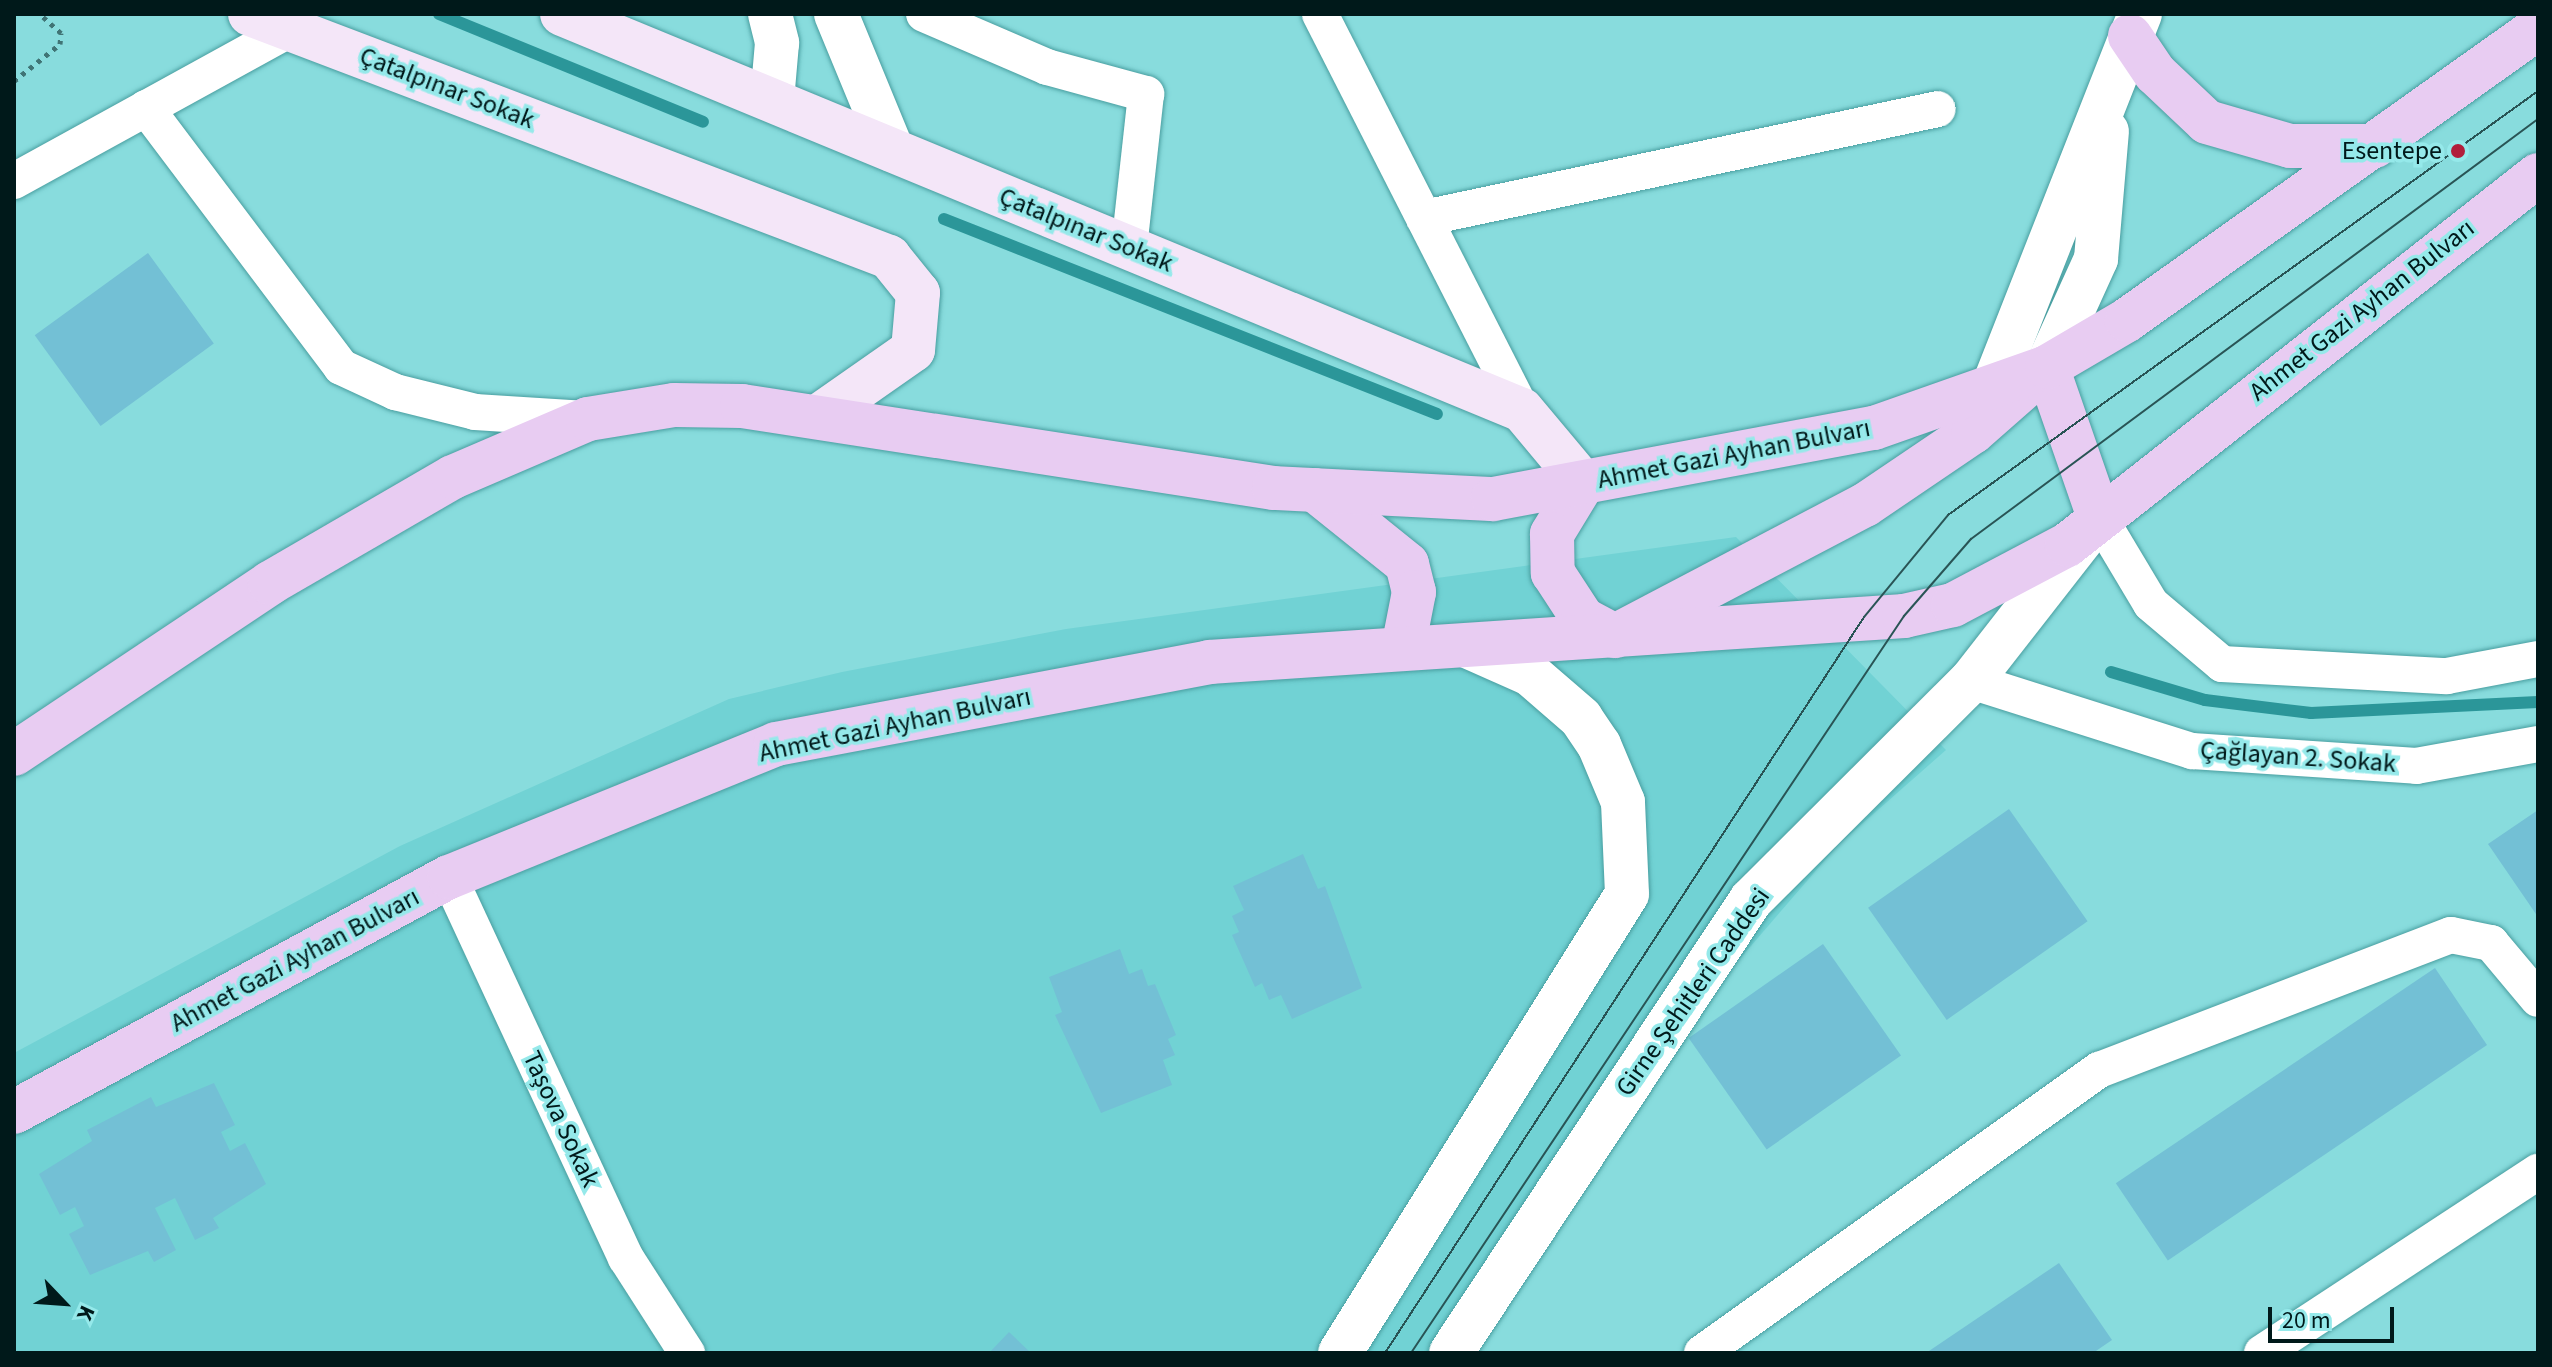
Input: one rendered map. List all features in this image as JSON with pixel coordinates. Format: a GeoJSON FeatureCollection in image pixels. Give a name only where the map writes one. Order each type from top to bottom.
{"type":"FeatureCollection","features":[{"type":"Feature","properties":{"kind":"main road","name":"Çatalpınar Sokak"},"geometry":{"type":"LineString","coordinates":[[250,14],[889,257],[918,293],[913,350],[823,413]]}},
{"type":"Feature","properties":{"kind":"main road","name":"Çatalpınar Sokak"},"geometry":{"type":"LineString","coordinates":[[562,14],[1522,410],[1583,483]]}},
{"type":"Feature","properties":{"kind":"main road"},"geometry":{"type":"LineString","coordinates":[[2135,25],[2174,94],[2207,122],[2290,146],[2375,146]]}},
{"type":"Feature","properties":{"kind":"main road","name":"Ahmet Gazi Ayhan Bulvarı"},"geometry":{"type":"LineString","coordinates":[[14,754],[296,568],[453,477],[588,419],[674,405],[823,413],[1166,473],[1315,490],[1493,499],[1806,446],[2047,367],[2184,283],[2538,28]]}},
{"type":"Feature","properties":{"kind":"main road","name":"Ahmet Gazi Ayhan Bulvarı"},"geometry":{"type":"LineString","coordinates":[[14,1112],[449,877],[776,744],[1209,662],[1904,616],[1953,605],[2031,570],[2538,175]]}},
{"type":"Feature","properties":{"kind":"main road"},"geometry":{"type":"LineString","coordinates":[[1615,636],[1865,505],[1973,432],[2047,367],[2099,517]]}},
{"type":"Feature","properties":{"kind":"main road","name":"Ahmet Gazi Ayhan Bulvarı"},"geometry":{"type":"LineString","coordinates":[[1583,483],[1552,534],[1553,573],[1576,613],[1615,636]]}},
{"type":"Feature","properties":{"kind":"main road"},"geometry":{"type":"LineString","coordinates":[[1315,490],[1407,564],[1414,592],[1403,648]]}},
{"type":"Feature","properties":{"kind":"street"},"geometry":{"type":"LineString","coordinates":[[770,14],[777,43],[772,100]]}},
{"type":"Feature","properties":{"kind":"street"},"geometry":{"type":"LineString","coordinates":[[836,14],[892,150]]}},
{"type":"Feature","properties":{"kind":"street"},"geometry":{"type":"LineString","coordinates":[[924,14],[1047,67],[1146,94],[1129,248]]}},
{"type":"Feature","properties":{"kind":"street"},"geometry":{"type":"LineString","coordinates":[[1320,14],[1522,410]]}},
{"type":"Feature","properties":{"kind":"street"},"geometry":{"type":"LineString","coordinates":[[1993,387],[2135,25]]}},
{"type":"Feature","properties":{"kind":"street"},"geometry":{"type":"LineString","coordinates":[[14,181],[291,29]]}},
{"type":"Feature","properties":{"kind":"street"},"geometry":{"type":"LineString","coordinates":[[2047,367],[2096,259],[2111,81]]}},
{"type":"Feature","properties":{"kind":"street"},"geometry":{"type":"LineString","coordinates":[[146,108],[341,367],[395,392],[475,412],[588,419]]}},
{"type":"Feature","properties":{"kind":"street"},"geometry":{"type":"LineString","coordinates":[[1424,218],[1938,109]]}},
{"type":"Feature","properties":{"kind":"street"},"geometry":{"type":"LineString","coordinates":[[2099,517],[2151,604],[2222,664],[2447,676],[2538,659]]}},
{"type":"Feature","properties":{"kind":"street","name":"Girne Şehitleri Caddesi"},"geometry":{"type":"LineString","coordinates":[[1451,1353],[1751,900],[1971,681],[2099,517]]}},
{"type":"Feature","properties":{"kind":"street"},"geometry":{"type":"LineString","coordinates":[[1340,1353],[1627,894],[1623,802],[1599,745],[1548,687],[1469,647]]}},
{"type":"Feature","properties":{"kind":"street","name":"Çağlayan 2. Sokak"},"geometry":{"type":"LineString","coordinates":[[1971,681],[2192,751],[2416,766],[2538,744]]}},
{"type":"Feature","properties":{"kind":"street","name":"Taşova Sokak"},"geometry":{"type":"LineString","coordinates":[[449,877],[626,1258],[687,1353]]}},
{"type":"Feature","properties":{"kind":"street"},"geometry":{"type":"LineString","coordinates":[[1702,1353],[2099,1070],[2451,935],[2491,943],[2538,999]]}},
{"type":"Feature","properties":{"kind":"street"},"geometry":{"type":"LineString","coordinates":[[2262,1353],[2538,1172]]}},
{"type":"Feature","properties":{"kind":"path"},"geometry":{"type":"LineString","coordinates":[[14,81],[60,44],[61,33],[40,14]]}},
{"type":"Feature","properties":{"kind":"shaded area"},"geometry":{"type":"Polygon","coordinates":[[[1736,537],[1946,750],[1838,845],[1731,969],[1476,1353],[14,1353],[14,1053],[400,846],[729,699],[842,672],[1066,629],[1736,537]]]}},
{"type":"Feature","properties":{"kind":"building"},"geometry":{"type":"Polygon","coordinates":[[[148,253],[214,344],[101,426],[35,335],[148,253]]]}},
{"type":"Feature","properties":{"kind":"building"},"geometry":{"type":"Polygon","coordinates":[[[2009,809],[2088,921],[1947,1020],[1868,908],[2009,809]]]}},
{"type":"Feature","properties":{"kind":"building"},"geometry":{"type":"Polygon","coordinates":[[[2538,810],[2538,917],[2488,844],[2538,810]]]}},
{"type":"Feature","properties":{"kind":"building"},"geometry":{"type":"Polygon","coordinates":[[[1303,854],[1318,889],[1325,886],[1362,988],[1292,1019],[1281,995],[1269,1000],[1262,983],[1255,987],[1232,935],[1239,932],[1232,916],[1244,910],[1233,886],[1303,854]]]}},
{"type":"Feature","properties":{"kind":"building"},"geometry":{"type":"Polygon","coordinates":[[[1823,944],[1901,1055],[1767,1149],[1689,1038],[1823,944]]]}},
{"type":"Feature","properties":{"kind":"building"},"geometry":{"type":"Polygon","coordinates":[[[1120,949],[1129,974],[1142,969],[1148,986],[1155,984],[1176,1035],[1168,1039],[1175,1055],[1163,1060],[1172,1085],[1101,1113],[1055,1015],[1062,1012],[1049,977],[1120,949]]]}},
{"type":"Feature","properties":{"kind":"building"},"geometry":{"type":"Polygon","coordinates":[[[2435,968],[2487,1045],[2168,1260],[2116,1183],[2435,968]]]}},
{"type":"Feature","properties":{"kind":"building"},"geometry":{"type":"Polygon","coordinates":[[[214,1083],[235,1125],[221,1132],[230,1151],[245,1143],[266,1184],[213,1218],[219,1228],[195,1240],[175,1198],[155,1208],[176,1250],[154,1262],[148,1251],[90,1275],[69,1234],[84,1226],[75,1207],[60,1215],[39,1174],[92,1141],[87,1130],[151,1097],[156,1107],[214,1083]]]}},
{"type":"Feature","properties":{"kind":"building"},"geometry":{"type":"Polygon","coordinates":[[[2059,1263],[2112,1340],[2093,1353],[1926,1353],[2059,1263]]]}},
{"type":"Feature","properties":{"kind":"building"},"geometry":{"type":"Polygon","coordinates":[[[1009,1332],[1031,1353],[989,1353],[1009,1332]]]}},
{"type":"Feature","properties":{"kind":"waterway"},"geometry":{"type":"LineString","coordinates":[[439,14],[703,122]]}},
{"type":"Feature","properties":{"kind":"waterway"},"geometry":{"type":"LineString","coordinates":[[944,219],[1437,414]]}},
{"type":"Feature","properties":{"kind":"waterway"},"geometry":{"type":"LineString","coordinates":[[2111,672],[2205,700],[2311,713],[2538,702]]}},
{"type":"Feature","properties":{"kind":"tram line"},"geometry":{"type":"LineString","coordinates":[[1385,1353],[1864,617],[1948,515],[2538,91]]}},
{"type":"Feature","properties":{"kind":"tram line"},"geometry":{"type":"LineString","coordinates":[[1411,1353],[1904,616],[1971,539],[2538,119]]}},
{"type":"Feature","properties":{"kind":"place","name":"Esentepe"},"geometry":{"type":"Point","coordinates":[2458,151]}}]}
